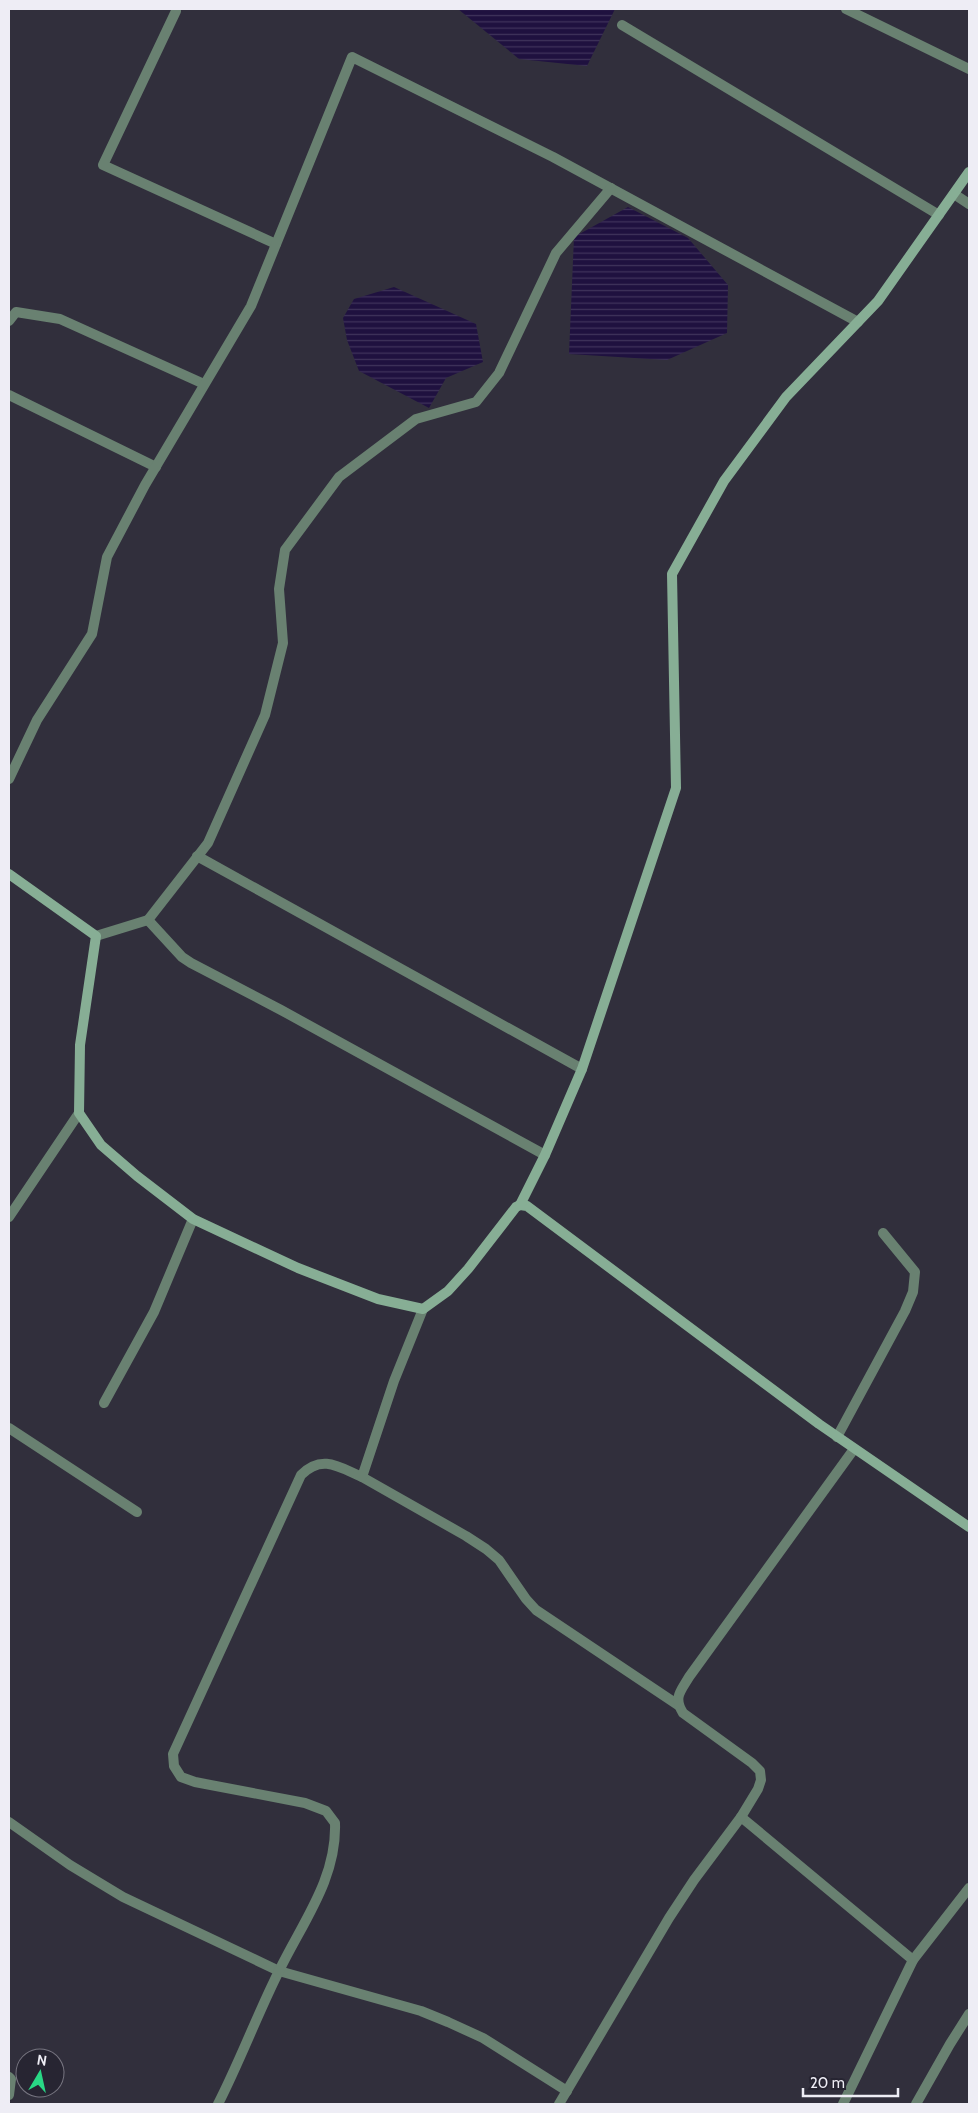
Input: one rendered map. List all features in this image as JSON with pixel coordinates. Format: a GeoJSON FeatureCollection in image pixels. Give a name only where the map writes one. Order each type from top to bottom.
{"type":"FeatureCollection","features":[{"type":"Feature","properties":{"kind":"street"},"geometry":{"type":"LineString","coordinates":[[846,9],[969,69]]}},
{"type":"Feature","properties":{"kind":"street"},"geometry":{"type":"LineString","coordinates":[[175,10],[103,165],[276,244]]}},
{"type":"Feature","properties":{"kind":"street"},"geometry":{"type":"LineString","coordinates":[[622,25],[939,215]]}},
{"type":"Feature","properties":{"kind":"street"},"geometry":{"type":"LineString","coordinates":[[9,779],[37,720],[92,634],[107,558],[156,467],[251,306],[352,57],[553,157],[858,322]]}},
{"type":"Feature","properties":{"kind":"street"},"geometry":{"type":"LineString","coordinates":[[362,1478],[394,1381],[423,1309],[448,1291],[468,1269],[516,1207],[520,1205],[545,1156],[582,1069],[676,788],[672,574],[724,480],[786,397],[878,301],[969,172]]}},
{"type":"Feature","properties":{"kind":"street"},"geometry":{"type":"LineString","coordinates":[[96,936],[148,920],[208,842],[265,715],[284,643],[279,590],[285,550],[339,476],[416,419],[476,402],[499,374],[556,252],[611,188]]}},
{"type":"Feature","properties":{"kind":"street"},"geometry":{"type":"LineString","coordinates":[[954,194],[969,204]]}},
{"type":"Feature","properties":{"kind":"street"},"geometry":{"type":"LineString","coordinates":[[9,321],[16,312],[60,319],[204,384]]}},
{"type":"Feature","properties":{"kind":"street"},"geometry":{"type":"LineString","coordinates":[[9,395],[156,467]]}},
{"type":"Feature","properties":{"kind":"street"},"geometry":{"type":"LineString","coordinates":[[197,856],[582,1069]]}},
{"type":"Feature","properties":{"kind":"street"},"geometry":{"type":"LineString","coordinates":[[9,874],[96,936]]}},
{"type":"Feature","properties":{"kind":"street"},"geometry":{"type":"LineString","coordinates":[[148,920],[182,957],[191,964],[290,1015],[545,1156]]}},
{"type":"Feature","properties":{"kind":"street"},"geometry":{"type":"LineString","coordinates":[[9,1217],[79,1113],[80,1046],[96,936]]}},
{"type":"Feature","properties":{"kind":"street"},"geometry":{"type":"LineString","coordinates":[[79,1113],[101,1145],[193,1220],[298,1268],[378,1300],[423,1309]]}},
{"type":"Feature","properties":{"kind":"street"},"geometry":{"type":"LineString","coordinates":[[520,1205],[531,1208],[854,1450],[969,1527]]}},
{"type":"Feature","properties":{"kind":"street"},"geometry":{"type":"LineString","coordinates":[[104,1403],[154,1312],[193,1220]]}},
{"type":"Feature","properties":{"kind":"street"},"geometry":{"type":"LineString","coordinates":[[837,1437],[906,1310],[913,1292],[915,1272],[883,1233]]}},
{"type":"Feature","properties":{"kind":"street"},"geometry":{"type":"LineString","coordinates":[[9,1428],[137,1512]]}},
{"type":"Feature","properties":{"kind":"street"},"geometry":{"type":"LineString","coordinates":[[678,1705],[678,1696],[689,1677],[854,1450]]}},
{"type":"Feature","properties":{"kind":"street"},"geometry":{"type":"LineString","coordinates":[[218,2104],[279,1972],[324,1886],[333,1858],[335,1823],[326,1811],[305,1802],[195,1782],[180,1777],[174,1766],[173,1754],[300,1475],[310,1466],[323,1463],[332,1464],[362,1478],[486,1549],[499,1560],[536,1610],[678,1705],[683,1713],[752,1763],[760,1771],[761,1780],[758,1789],[741,1817],[694,1880],[669,1918],[559,2104]]}},
{"type":"Feature","properties":{"kind":"street"},"geometry":{"type":"LineString","coordinates":[[741,1817],[913,1960]]}},
{"type":"Feature","properties":{"kind":"street"},"geometry":{"type":"LineString","coordinates":[[9,1822],[70,1866],[124,1897],[279,1972],[421,2010],[483,2038],[567,2091]]}},
{"type":"Feature","properties":{"kind":"street"},"geometry":{"type":"LineString","coordinates":[[843,2104],[913,1960],[969,1888]]}},
{"type":"Feature","properties":{"kind":"street"},"geometry":{"type":"LineString","coordinates":[[916,2104],[969,2014]]}},
{"type":"Feature","properties":{"kind":"street"},"geometry":{"type":"LineString","coordinates":[[9,2077],[9,2095]]}},
{"type":"Feature","properties":{"kind":"shaded area"},"geometry":{"type":"Polygon","coordinates":[[[458,9],[615,9],[587,66],[519,59],[458,9]]]}},
{"type":"Feature","properties":{"kind":"shaded area"},"geometry":{"type":"Polygon","coordinates":[[[628,207],[688,238],[728,285],[727,333],[667,360],[569,354],[574,237],[628,207]]]}},
{"type":"Feature","properties":{"kind":"shaded area"},"geometry":{"type":"Polygon","coordinates":[[[394,287],[476,324],[483,362],[446,378],[429,408],[359,371],[347,340],[343,318],[354,299],[394,287]]]}}]}
